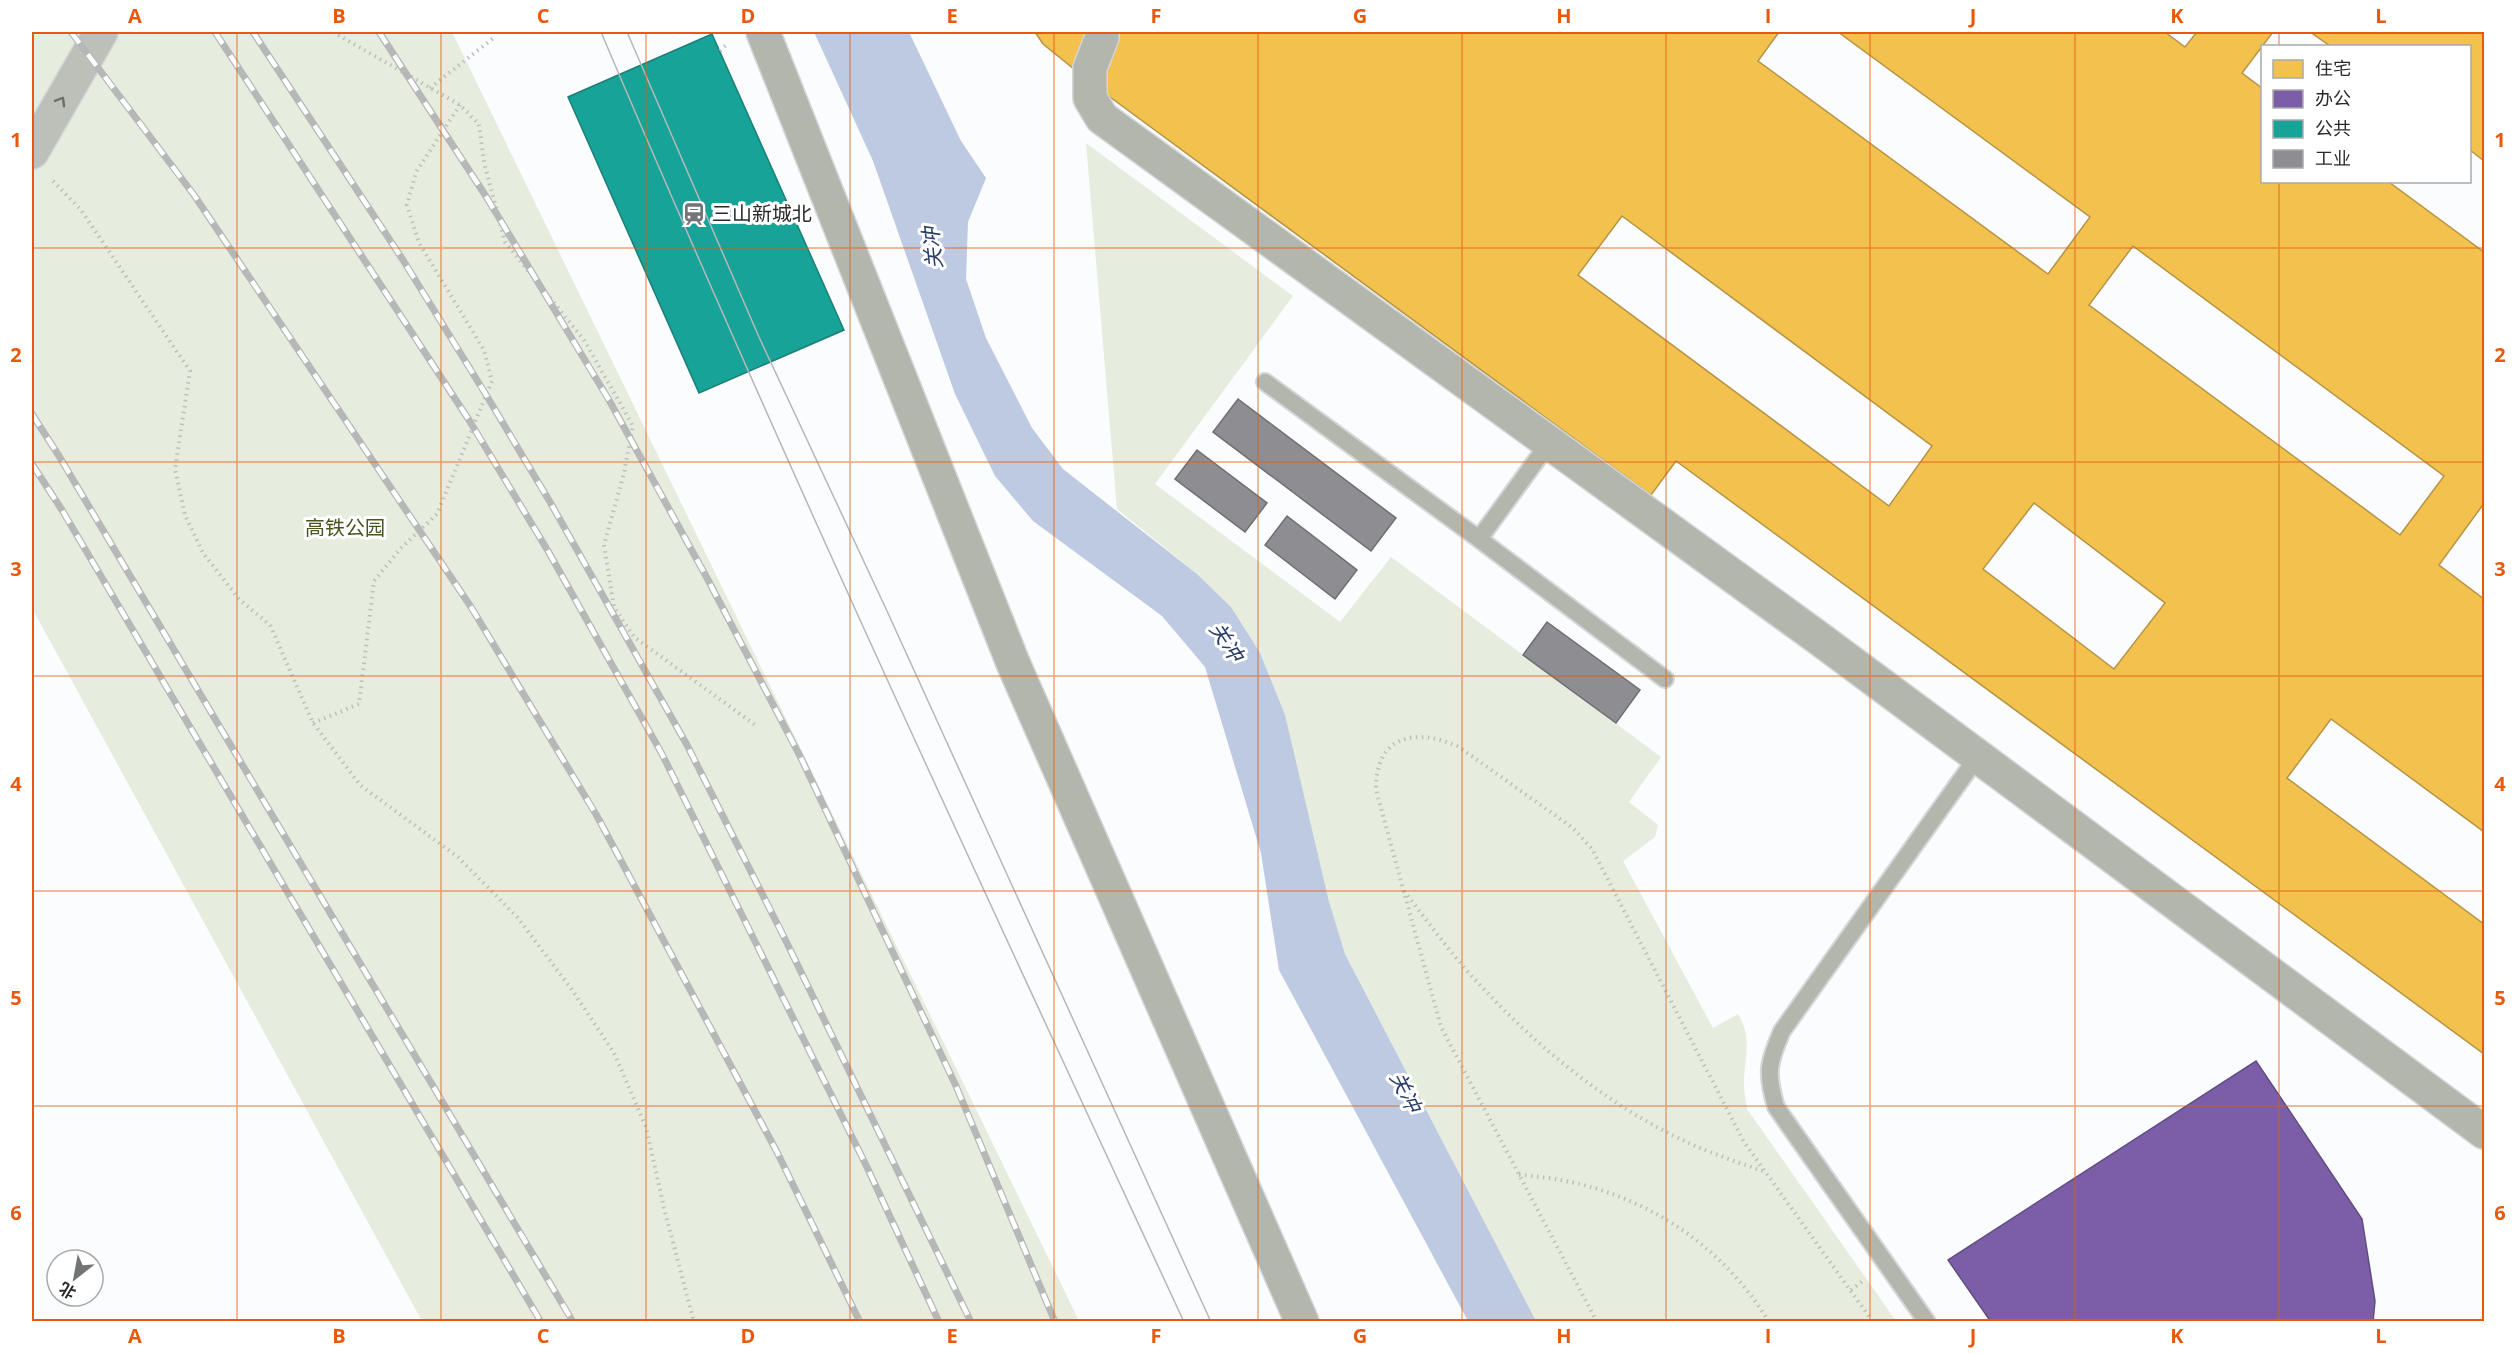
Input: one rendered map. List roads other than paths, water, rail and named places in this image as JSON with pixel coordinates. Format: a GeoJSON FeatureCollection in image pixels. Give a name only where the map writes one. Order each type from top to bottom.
{"type":"FeatureCollection","features":[{"type":"Feature","properties":{"kind":"main road"},"geometry":{"type":"LineString","coordinates":[[40,164],[101,32]]}},
{"type":"Feature","properties":{"kind":"street"},"geometry":{"type":"LineString","coordinates":[[763,32],[1013,663],[1302,1322]]}},
{"type":"Feature","properties":{"kind":"street"},"geometry":{"type":"LineString","coordinates":[[1102,37],[1090,68],[1090,98],[1102,118],[1978,756],[2484,1132]]}},
{"type":"Feature","properties":{"kind":"lane"},"geometry":{"type":"LineString","coordinates":[[1265,382],[1665,679]]}},
{"type":"Feature","properties":{"kind":"lane"},"geometry":{"type":"LineString","coordinates":[[1479,539],[1549,443]]}},
{"type":"Feature","properties":{"kind":"lane"},"geometry":{"type":"LineString","coordinates":[[1927,1322],[1776,1107],[1769,1082],[1771,1057],[1782,1031],[1978,756]]}},
{"type":"Feature","properties":{"kind":"water","name":"关冲"},"geometry":{"type":"Polygon","coordinates":[[[814,32],[909,32],[961,141],[986,178],[968,222],[966,279],[986,338],[1032,428],[1063,469],[1197,574],[1231,607],[1260,653],[1285,715],[1329,902],[1345,954],[1536,1321],[1468,1321],[1279,970],[1261,853],[1205,667],[1162,616],[1033,521],[995,476],[955,394],[873,161],[814,32]]]}},
{"type":"Feature","properties":{"kind":"tram line"},"geometry":{"type":"LineString","coordinates":[[601,32],[814,518],[1184,1322]]}},
{"type":"Feature","properties":{"kind":"tram line"},"geometry":{"type":"LineString","coordinates":[[627,32],[759,337],[887,611],[1211,1322]]}},
{"type":"Feature","properties":{"kind":"railway"},"geometry":{"type":"LineString","coordinates":[[71,32],[194,195],[471,607],[597,816],[777,1152],[860,1322]]}},
{"type":"Feature","properties":{"kind":"railway"},"geometry":{"type":"LineString","coordinates":[[215,32],[469,420],[548,551],[662,754],[866,1165],[939,1322]]}},
{"type":"Feature","properties":{"kind":"railway"},"geometry":{"type":"LineString","coordinates":[[253,32],[403,260],[488,398],[550,502],[687,745],[784,937],[971,1322]]}},
{"type":"Feature","properties":{"kind":"railway"},"geometry":{"type":"LineString","coordinates":[[379,32],[487,198],[609,400],[707,578],[801,758],[956,1086],[1055,1322]]}},
{"type":"Feature","properties":{"kind":"railway"},"geometry":{"type":"LineString","coordinates":[[32,414],[573,1322]]}},
{"type":"Feature","properties":{"kind":"railway"},"geometry":{"type":"LineString","coordinates":[[32,464],[62,510],[541,1322]]}},
{"type":"Feature","properties":{"kind":"place","name":"三山新城北"},"geometry":{"type":"Point","coordinates":[694,214]}},
{"type":"Feature","properties":{"kind":"park label","name":"高铁公园"},"geometry":{"type":"Point","coordinates":[345,528]}}]}
